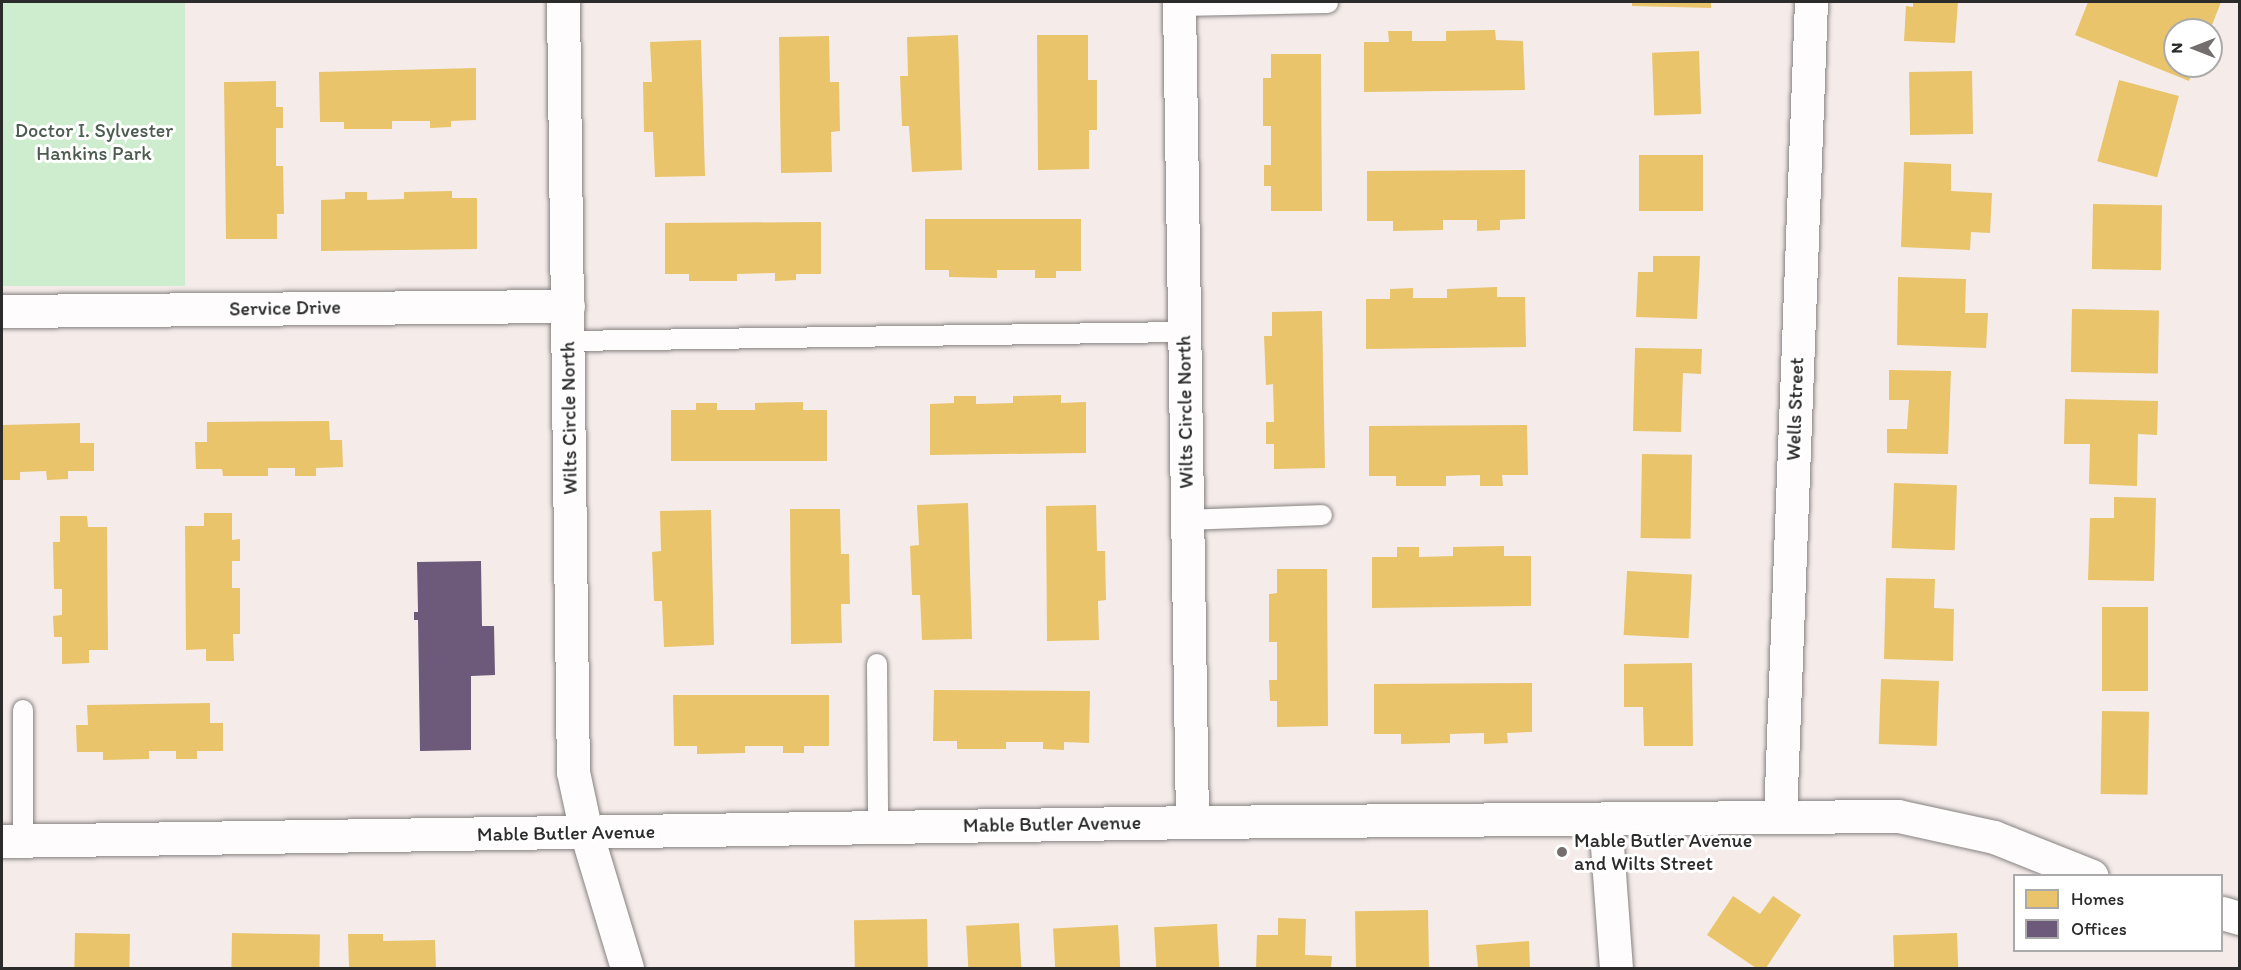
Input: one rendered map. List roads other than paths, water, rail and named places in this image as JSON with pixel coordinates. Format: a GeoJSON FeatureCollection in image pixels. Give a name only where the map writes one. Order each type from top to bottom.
{"type":"FeatureCollection","features":[{"type":"Feature","properties":{"kind":"street","name":"Wilts Circle North"},"geometry":{"type":"LineString","coordinates":[[563,2],[573,772],[586,832],[627,969]]}},
{"type":"Feature","properties":{"kind":"street","name":"Wells Street"},"geometry":{"type":"LineString","coordinates":[[1780,816],[1811,2]]}},
{"type":"Feature","properties":{"kind":"street","name":"Wilts Circle North"},"geometry":{"type":"LineString","coordinates":[[1179,4],[1192,822]]}},
{"type":"Feature","properties":{"kind":"street","name":"Service Drive"},"geometry":{"type":"LineString","coordinates":[[2,311],[568,306]]}},
{"type":"Feature","properties":{"kind":"street","name":"Mable Butler Avenue"},"geometry":{"type":"LineString","coordinates":[[12,841],[1192,822],[1898,816],[1994,837],[2087,874]]}},
{"type":"Feature","properties":{"kind":"street"},"geometry":{"type":"LineString","coordinates":[[1605,819],[1617,969]]}},
{"type":"Feature","properties":{"kind":"street"},"geometry":{"type":"LineString","coordinates":[[2223,913],[2240,918]]}},
{"type":"Feature","properties":{"kind":"lane"},"geometry":{"type":"LineString","coordinates":[[1179,4],[1328,3]]}},
{"type":"Feature","properties":{"kind":"lane"},"geometry":{"type":"LineString","coordinates":[[568,341],[1184,332]]}},
{"type":"Feature","properties":{"kind":"lane"},"geometry":{"type":"LineString","coordinates":[[1187,520],[1322,514]]}},
{"type":"Feature","properties":{"kind":"lane"},"geometry":{"type":"LineString","coordinates":[[877,664],[879,827]]}},
{"type":"Feature","properties":{"kind":"lane"},"geometry":{"type":"LineString","coordinates":[[12,841],[23,710]]}},
{"type":"Feature","properties":{"kind":"place","name":"Mable Butler Avenue and Wilts Street"},"geometry":{"type":"Point","coordinates":[1562,852]}},
{"type":"Feature","properties":{"kind":"park label","name":"Doctor I. Sylvester Hankins Park"},"geometry":{"type":"Point","coordinates":[94,142]}}]}
